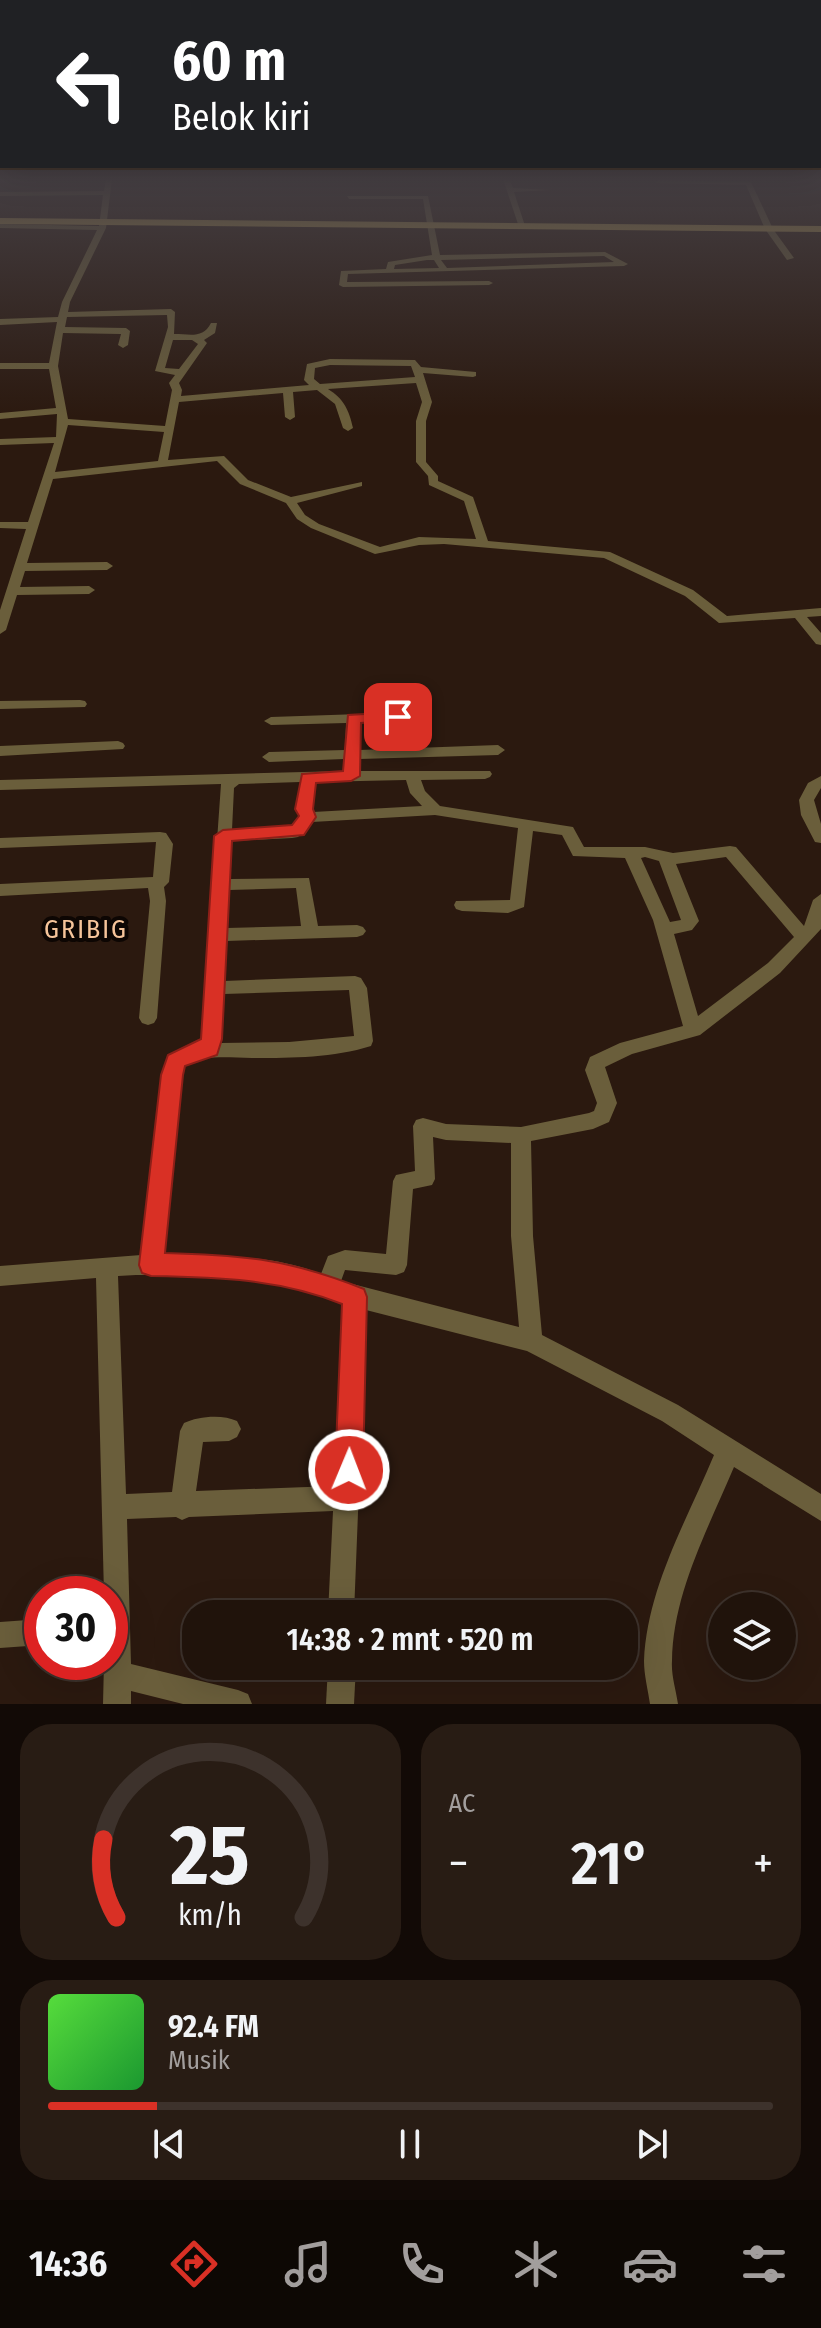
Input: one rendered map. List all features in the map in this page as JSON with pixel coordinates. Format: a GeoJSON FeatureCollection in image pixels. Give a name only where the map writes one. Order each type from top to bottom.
{"type":"FeatureCollection","features":[{"type":"Feature","properties":{"kind":"street"},"geometry":{"type":"LineString","coordinates":[[0,630],[2,614],[51,476],[61,416],[53,366],[66,302],[86,259]]}},
{"type":"Feature","properties":{"kind":"street"},"geometry":{"type":"LineString","coordinates":[[437,259],[441,267],[447,270]]}},
{"type":"Feature","properties":{"kind":"street"},"geometry":{"type":"LineString","coordinates":[[390,272],[391,264],[397,260],[454,259]]}},
{"type":"Feature","properties":{"kind":"street"},"geometry":{"type":"LineString","coordinates":[[507,259],[512,270]]}},
{"type":"Feature","properties":{"kind":"street"},"geometry":{"type":"LineString","coordinates":[[582,259],[588,268]]}},
{"type":"Feature","properties":{"kind":"street"},"geometry":{"type":"LineString","coordinates":[[489,283],[343,285],[346,273],[588,268],[624,264],[615,259]]}},
{"type":"Feature","properties":{"kind":"street"},"geometry":{"type":"LineString","coordinates":[[374,272],[374,286]]}},
{"type":"Feature","properties":{"kind":"street"},"geometry":{"type":"LineString","coordinates":[[401,272],[404,286]]}},
{"type":"Feature","properties":{"kind":"street"},"geometry":{"type":"LineString","coordinates":[[0,322],[62,322],[171,312],[170,337],[160,371],[181,372]]}},
{"type":"Feature","properties":{"kind":"street"},"geometry":{"type":"LineString","coordinates":[[62,322],[126,331],[123,345]]}},
{"type":"Feature","properties":{"kind":"street"},"geometry":{"type":"LineString","coordinates":[[170,337],[194,338],[211,333],[214,325]]}},
{"type":"Feature","properties":{"kind":"street"},"geometry":{"type":"LineString","coordinates":[[162,466],[177,390],[174,383],[201,347],[194,338]]}},
{"type":"Feature","properties":{"kind":"street"},"geometry":{"type":"LineString","coordinates":[[348,428],[344,406],[338,397],[316,385],[307,375],[310,366],[318,363],[415,363],[427,402],[421,421],[421,462],[433,476],[433,483],[469,499],[482,541]]}},
{"type":"Feature","properties":{"kind":"street"},"geometry":{"type":"LineString","coordinates":[[0,378],[2,366],[53,366]]}},
{"type":"Feature","properties":{"kind":"street"},"geometry":{"type":"LineString","coordinates":[[174,400],[216,391],[288,391],[316,385],[419,375],[473,374]]}},
{"type":"Feature","properties":{"kind":"street"},"geometry":{"type":"LineString","coordinates":[[288,391],[290,417]]}},
{"type":"Feature","properties":{"kind":"street"},"geometry":{"type":"LineString","coordinates":[[0,416],[61,416],[171,429]]}},
{"type":"Feature","properties":{"kind":"street"},"geometry":{"type":"LineString","coordinates":[[0,442],[59,440]]}},
{"type":"Feature","properties":{"kind":"street"},"geometry":{"type":"LineString","coordinates":[[51,476],[220,458],[244,482],[290,501],[301,517],[315,526],[379,551],[428,540],[482,541],[606,555],[689,593],[724,620],[821,612]]}},
{"type":"Feature","properties":{"kind":"street"},"geometry":{"type":"LineString","coordinates":[[290,501],[358,484]]}},
{"type":"Feature","properties":{"kind":"street"},"geometry":{"type":"LineString","coordinates":[[0,525],[33,526]]}},
{"type":"Feature","properties":{"kind":"street"},"geometry":{"type":"LineString","coordinates":[[0,573],[107,566]]}},
{"type":"Feature","properties":{"kind":"street"},"geometry":{"type":"LineString","coordinates":[[11,591],[89,590]]}},
{"type":"Feature","properties":{"kind":"street"},"geometry":{"type":"LineString","coordinates":[[798,614],[821,641]]}},
{"type":"Feature","properties":{"kind":"street"},"geometry":{"type":"LineString","coordinates":[[0,705],[80,704]]}},
{"type":"Feature","properties":{"kind":"street"},"geometry":{"type":"LineString","coordinates":[[271,721],[420,716]]}},
{"type":"Feature","properties":{"kind":"street"},"geometry":{"type":"LineString","coordinates":[[351,776],[353,718]]}},
{"type":"Feature","properties":{"kind":"street"},"geometry":{"type":"LineString","coordinates":[[0,751],[118,746]]}},
{"type":"Feature","properties":{"kind":"street"},"geometry":{"type":"LineString","coordinates":[[269,757],[498,750]]}},
{"type":"Feature","properties":{"kind":"street"},"geometry":{"type":"LineString","coordinates":[[0,785],[485,774]]}},
{"type":"Feature","properties":{"kind":"street"},"geometry":{"type":"LineString","coordinates":[[412,775],[418,793],[435,810]]}},
{"type":"Feature","properties":{"kind":"street"},"geometry":{"type":"LineString","coordinates":[[308,778],[304,809],[308,817]]}},
{"type":"Feature","properties":{"kind":"street"},"geometry":{"type":"LineString","coordinates":[[210,1049],[227,786],[235,779]]}},
{"type":"Feature","properties":{"kind":"street"},"geometry":{"type":"LineString","coordinates":[[821,781],[807,792],[805,802],[821,838]]}},
{"type":"Feature","properties":{"kind":"street"},"geometry":{"type":"LineString","coordinates":[[308,817],[435,810],[567,831],[574,849],[579,852],[690,858],[726,850],[735,854],[804,937]]}},
{"type":"Feature","properties":{"kind":"street"},"geometry":{"type":"LineString","coordinates":[[223,836],[292,833],[302,827],[308,817]]}},
{"type":"Feature","properties":{"kind":"street"},"geometry":{"type":"LineString","coordinates":[[462,905],[517,905],[526,824]]}},
{"type":"Feature","properties":{"kind":"street"},"geometry":{"type":"LineString","coordinates":[[0,843],[160,837],[165,844],[163,879],[155,883],[0,890]]}},
{"type":"Feature","properties":{"kind":"street"},"geometry":{"type":"LineString","coordinates":[[631,853],[664,929],[693,1030]]}},
{"type":"Feature","properties":{"kind":"street"},"geometry":{"type":"LineString","coordinates":[[664,929],[686,926],[691,921],[666,858]]}},
{"type":"Feature","properties":{"kind":"street"},"geometry":{"type":"LineString","coordinates":[[220,885],[303,882],[310,931]]}},
{"type":"Feature","properties":{"kind":"street"},"geometry":{"type":"LineString","coordinates":[[148,1018],[158,901],[155,883]]}},
{"type":"Feature","properties":{"kind":"street"},"geometry":{"type":"LineString","coordinates":[[328,1286],[336,1263],[345,1260],[396,1265],[403,1181],[425,1179],[427,1171],[423,1126],[446,1132],[521,1135],[593,1121],[602,1116],[607,1103],[595,1070],[597,1062],[627,1048],[693,1030],[774,968],[812,929],[821,900]]}},
{"type":"Feature","properties":{"kind":"street"},"geometry":{"type":"LineString","coordinates":[[217,935],[357,931]]}},
{"type":"Feature","properties":{"kind":"street"},"geometry":{"type":"LineString","coordinates":[[151,1265],[176,1061],[210,1049],[227,1052],[364,1041],[358,986],[355,983],[215,988]]}},
{"type":"Feature","properties":{"kind":"street"},"geometry":{"type":"LineString","coordinates":[[521,1135],[522,1236],[531,1341]]}},
{"type":"Feature","properties":{"kind":"street"},"geometry":{"type":"LineString","coordinates":[[0,1276],[151,1265],[242,1267],[309,1279],[355,1297],[531,1341],[670,1413],[821,1508]]}},
{"type":"Feature","properties":{"kind":"street"},"geometry":{"type":"LineString","coordinates":[[107,1267],[114,1576]]}},
{"type":"Feature","properties":{"kind":"street"},"geometry":{"type":"LineString","coordinates":[[342,1600],[355,1297]]}},
{"type":"Feature","properties":{"kind":"street"},"geometry":{"type":"LineString","coordinates":[[182,1507],[192,1431],[229,1429]]}},
{"type":"Feature","properties":{"kind":"street"},"geometry":{"type":"LineString","coordinates":[[664,1704],[658,1664],[661,1633],[677,1579],[728,1452]]}},
{"type":"Feature","properties":{"kind":"street"},"geometry":{"type":"LineString","coordinates":[[115,1507],[182,1507],[348,1498]]}},
{"type":"Feature","properties":{"kind":"street"},"geometry":{"type":"LineString","coordinates":[[0,1635],[24,1633]]}},
{"type":"Feature","properties":{"kind":"street"},"geometry":{"type":"LineString","coordinates":[[128,1676],[238,1704]]}},
{"type":"Feature","properties":{"kind":"street"},"geometry":{"type":"LineString","coordinates":[[117,1704],[118,1680]]}},
{"type":"Feature","properties":{"kind":"street"},"geometry":{"type":"LineString","coordinates":[[340,1704],[341,1680]]}},
{"type":"Feature","properties":{"kind":"district","name":"GRIBIG"},"geometry":{"type":"Point","coordinates":[86,929]}},
{"type":"Feature","properties":{"kind":"route"},"geometry":{"type":"LineString","coordinates":[[349,1470],[355,1297],[309,1279],[242,1267],[207,1263],[151,1265],[172,1075],[176,1061],[193,1052],[210,1049],[212,1039],[223,836],[297,831],[308,817],[304,809],[308,778],[351,776],[353,718],[398,717]]}}]}
